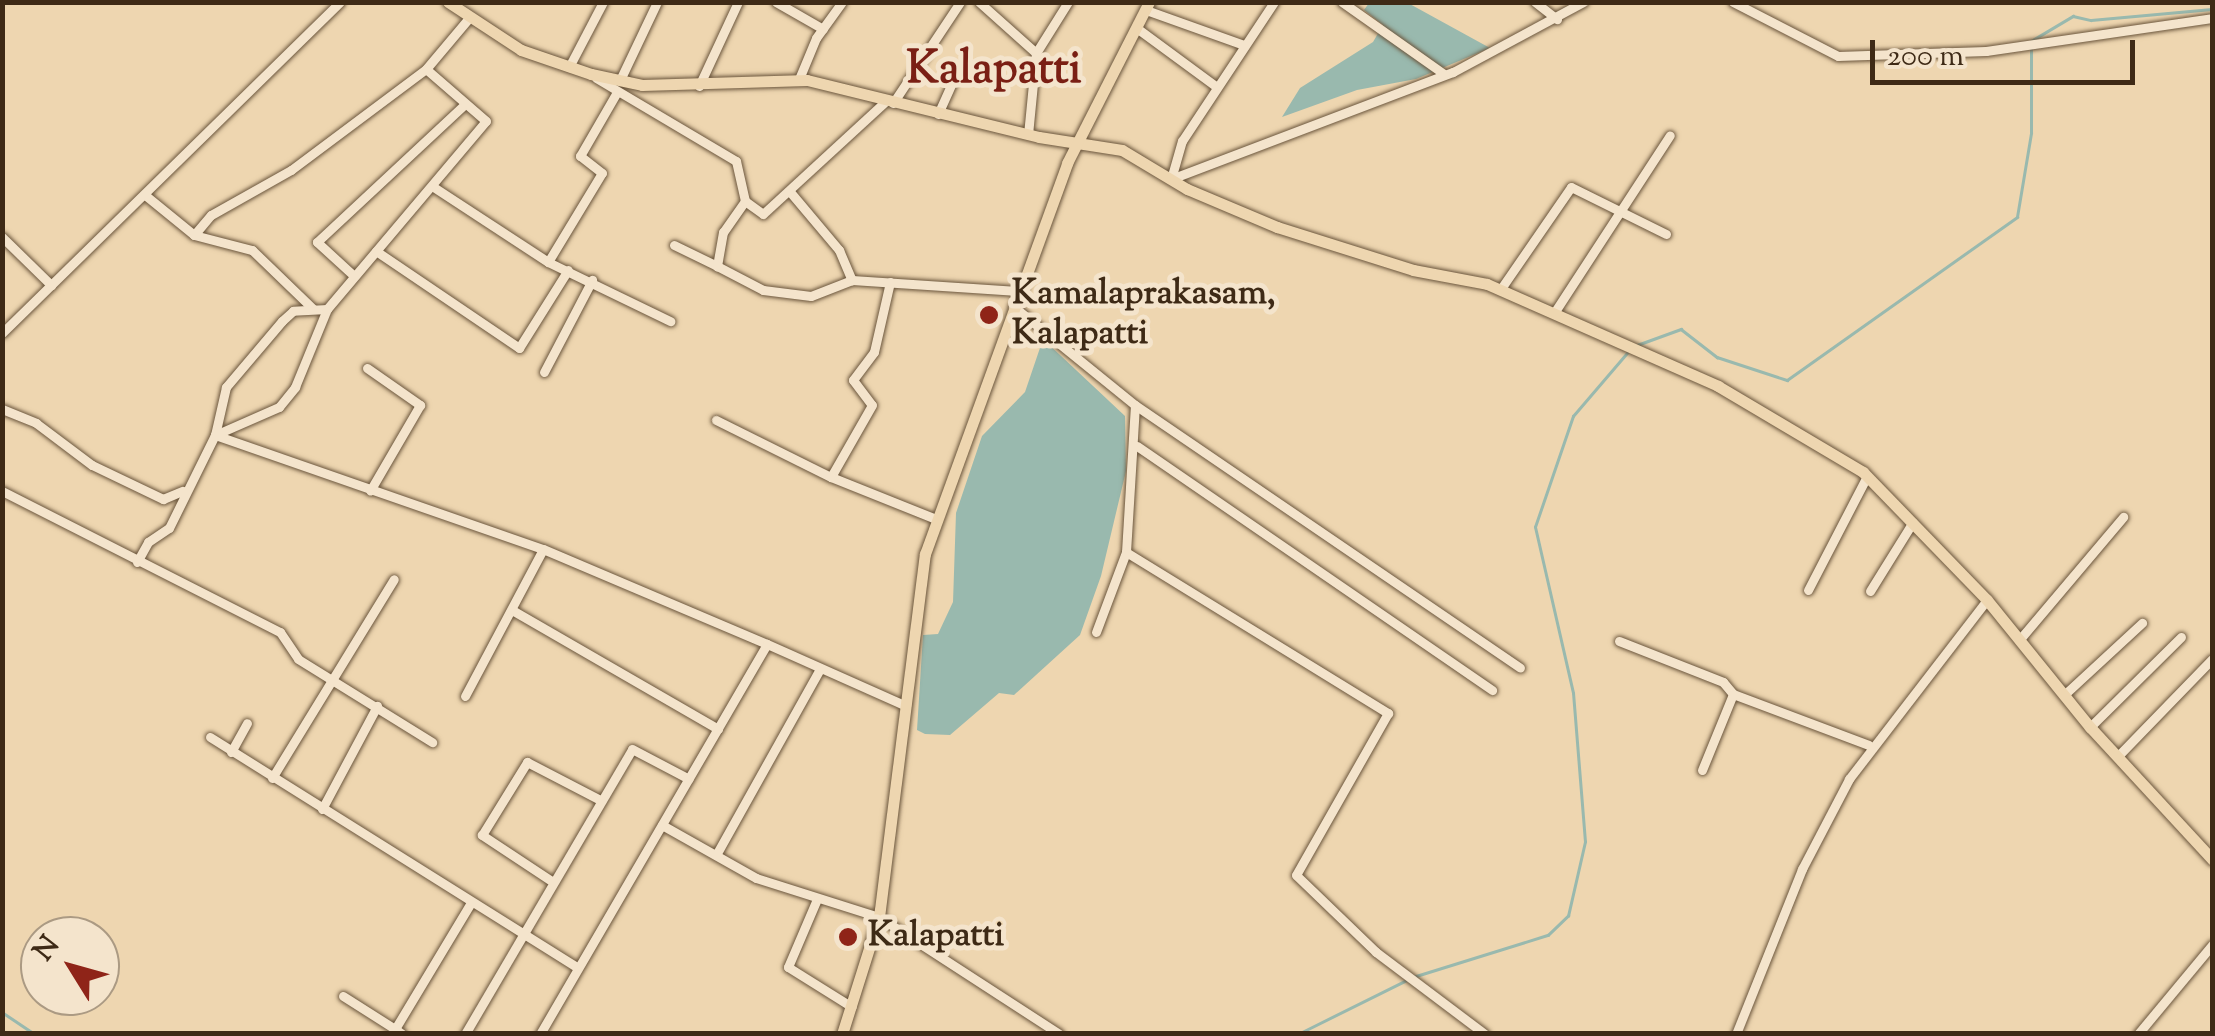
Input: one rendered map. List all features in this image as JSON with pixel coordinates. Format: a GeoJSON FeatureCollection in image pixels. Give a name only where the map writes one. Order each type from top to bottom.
{"type":"FeatureCollection","features":[{"type":"Feature","properties":{"kind":"main road"},"geometry":{"type":"LineString","coordinates":[[448,2],[522,50],[619,86],[799,80],[1028,135],[1084,140],[1122,150],[1171,179],[1276,227],[1500,290],[1718,386],[1866,476],[1987,600],[2090,727],[2212,859]]}},
{"type":"Feature","properties":{"kind":"main road"},"geometry":{"type":"LineString","coordinates":[[842,1034],[879,918],[925,554],[1067,163],[1084,140],[1101,89],[1138,29],[1147,6]]}},
{"type":"Feature","properties":{"kind":"street"},"geometry":{"type":"LineString","coordinates":[[2,333],[340,2]]}},
{"type":"Feature","properties":{"kind":"street"},"geometry":{"type":"LineString","coordinates":[[569,67],[603,2]]}},
{"type":"Feature","properties":{"kind":"street"},"geometry":{"type":"LineString","coordinates":[[548,262],[602,174],[580,156],[619,86],[657,2]]}},
{"type":"Feature","properties":{"kind":"street"},"geometry":{"type":"LineString","coordinates":[[699,86],[738,2]]}},
{"type":"Feature","properties":{"kind":"street"},"geometry":{"type":"LineString","coordinates":[[776,2],[823,29]]}},
{"type":"Feature","properties":{"kind":"street"},"geometry":{"type":"LineString","coordinates":[[799,80],[823,29],[842,2]]}},
{"type":"Feature","properties":{"kind":"street"},"geometry":{"type":"LineString","coordinates":[[619,86],[726,151],[736,161],[745,201],[764,214],[791,193],[810,166],[890,102],[960,2]]}},
{"type":"Feature","properties":{"kind":"street"},"geometry":{"type":"LineString","coordinates":[[980,2],[992,7],[1036,52]]}},
{"type":"Feature","properties":{"kind":"street"},"geometry":{"type":"LineString","coordinates":[[1028,135],[1036,52],[1068,2]]}},
{"type":"Feature","properties":{"kind":"street"},"geometry":{"type":"LineString","coordinates":[[1171,179],[1182,142],[1274,2]]}},
{"type":"Feature","properties":{"kind":"street"},"geometry":{"type":"LineString","coordinates":[[1342,2],[1444,74]]}},
{"type":"Feature","properties":{"kind":"street"},"geometry":{"type":"LineString","coordinates":[[1354,13],[1362,2]]}},
{"type":"Feature","properties":{"kind":"street"},"geometry":{"type":"LineString","coordinates":[[1535,2],[1557,19]]}},
{"type":"Feature","properties":{"kind":"street"},"geometry":{"type":"LineString","coordinates":[[1171,179],[1444,74],[1557,19],[1583,2]]}},
{"type":"Feature","properties":{"kind":"street"},"geometry":{"type":"LineString","coordinates":[[1733,2],[1838,56],[1916,57],[2062,42],[2212,18]]}},
{"type":"Feature","properties":{"kind":"street"},"geometry":{"type":"LineString","coordinates":[[1147,6],[1244,45]]}},
{"type":"Feature","properties":{"kind":"street"},"geometry":{"type":"LineString","coordinates":[[194,235],[211,216],[291,170],[426,69],[468,18]]}},
{"type":"Feature","properties":{"kind":"street"},"geometry":{"type":"LineString","coordinates":[[1138,29],[1217,86]]}},
{"type":"Feature","properties":{"kind":"street"},"geometry":{"type":"LineString","coordinates":[[215,435],[279,407],[308,359],[327,308],[434,188],[486,122],[426,69]]}},
{"type":"Feature","properties":{"kind":"street"},"geometry":{"type":"LineString","coordinates":[[938,114],[956,74]]}},
{"type":"Feature","properties":{"kind":"street"},"geometry":{"type":"LineString","coordinates":[[353,275],[317,242],[465,104]]}},
{"type":"Feature","properties":{"kind":"street"},"geometry":{"type":"LineString","coordinates":[[1554,313],[1670,135]]}},
{"type":"Feature","properties":{"kind":"street"},"geometry":{"type":"LineString","coordinates":[[1500,290],[1571,187],[1666,234]]}},
{"type":"Feature","properties":{"kind":"street"},"geometry":{"type":"LineString","coordinates":[[434,188],[548,262],[670,321]]}},
{"type":"Feature","properties":{"kind":"street"},"geometry":{"type":"LineString","coordinates":[[791,193],[839,250],[852,280]]}},
{"type":"Feature","properties":{"kind":"street"},"geometry":{"type":"LineString","coordinates":[[145,195],[194,235],[252,250],[312,309]]}},
{"type":"Feature","properties":{"kind":"street"},"geometry":{"type":"LineString","coordinates":[[717,266],[723,232],[745,201]]}},
{"type":"Feature","properties":{"kind":"street"},"geometry":{"type":"LineString","coordinates":[[2,237],[51,285]]}},
{"type":"Feature","properties":{"kind":"street"},"geometry":{"type":"LineString","coordinates":[[674,245],[763,290],[811,296],[852,280],[1018,291]]}},
{"type":"Feature","properties":{"kind":"street"},"geometry":{"type":"LineString","coordinates":[[376,251],[518,348],[568,270]]}},
{"type":"Feature","properties":{"kind":"street"},"geometry":{"type":"LineString","coordinates":[[544,372],[592,280]]}},
{"type":"Feature","properties":{"kind":"street"},"geometry":{"type":"LineString","coordinates":[[830,477],[872,405],[852,380],[874,352],[890,282]]}},
{"type":"Feature","properties":{"kind":"street"},"geometry":{"type":"LineString","coordinates":[[1013,306],[1135,405],[1520,668]]}},
{"type":"Feature","properties":{"kind":"street"},"geometry":{"type":"LineString","coordinates":[[137,562],[148,542],[170,528],[182,491],[215,435],[226,386],[282,321],[312,309],[327,308]]}},
{"type":"Feature","properties":{"kind":"street"},"geometry":{"type":"LineString","coordinates":[[366,368],[420,405],[370,490]]}},
{"type":"Feature","properties":{"kind":"street"},"geometry":{"type":"LineString","coordinates":[[1096,632],[1126,552],[1137,446],[1135,405]]}},
{"type":"Feature","properties":{"kind":"street"},"geometry":{"type":"LineString","coordinates":[[2,408],[36,423],[92,465],[163,499],[182,491]]}},
{"type":"Feature","properties":{"kind":"street"},"geometry":{"type":"LineString","coordinates":[[716,420],[830,477],[936,519]]}},
{"type":"Feature","properties":{"kind":"street"},"geometry":{"type":"LineString","coordinates":[[215,435],[543,548],[906,706]]}},
{"type":"Feature","properties":{"kind":"street"},"geometry":{"type":"LineString","coordinates":[[1137,446],[1492,690]]}},
{"type":"Feature","properties":{"kind":"street"},"geometry":{"type":"LineString","coordinates":[[1808,590],[1866,476]]}},
{"type":"Feature","properties":{"kind":"street"},"geometry":{"type":"LineString","coordinates":[[2,491],[280,632],[292,653],[329,680],[432,742]]}},
{"type":"Feature","properties":{"kind":"street"},"geometry":{"type":"LineString","coordinates":[[2020,639],[2124,517]]}},
{"type":"Feature","properties":{"kind":"street"},"geometry":{"type":"LineString","coordinates":[[1870,591],[1912,522]]}},
{"type":"Feature","properties":{"kind":"street"},"geometry":{"type":"LineString","coordinates":[[465,696],[543,548]]}},
{"type":"Feature","properties":{"kind":"street"},"geometry":{"type":"LineString","coordinates":[[1126,552],[1388,713],[1296,876],[1392,964],[1485,1034]]}},
{"type":"Feature","properties":{"kind":"street"},"geometry":{"type":"LineString","coordinates":[[272,778],[394,578]]}},
{"type":"Feature","properties":{"kind":"street"},"geometry":{"type":"LineString","coordinates":[[1736,1034],[1802,869],[1869,746],[1987,600]]}},
{"type":"Feature","properties":{"kind":"street"},"geometry":{"type":"LineString","coordinates":[[512,610],[718,730]]}},
{"type":"Feature","properties":{"kind":"street"},"geometry":{"type":"LineString","coordinates":[[2065,694],[2142,623]]}},
{"type":"Feature","properties":{"kind":"street"},"geometry":{"type":"LineString","coordinates":[[2090,727],[2181,638]]}},
{"type":"Feature","properties":{"kind":"street"},"geometry":{"type":"LineString","coordinates":[[1619,641],[1723,682],[1733,694],[1869,746]]}},
{"type":"Feature","properties":{"kind":"street"},"geometry":{"type":"LineString","coordinates":[[540,1034],[767,644]]}},
{"type":"Feature","properties":{"kind":"street"},"geometry":{"type":"LineString","coordinates":[[2117,757],[2212,659]]}},
{"type":"Feature","properties":{"kind":"street"},"geometry":{"type":"LineString","coordinates":[[716,855],[819,671]]}},
{"type":"Feature","properties":{"kind":"street"},"geometry":{"type":"LineString","coordinates":[[1702,770],[1733,694]]}},
{"type":"Feature","properties":{"kind":"street"},"geometry":{"type":"LineString","coordinates":[[322,808],[377,706]]}},
{"type":"Feature","properties":{"kind":"street"},"geometry":{"type":"LineString","coordinates":[[231,752],[246,723]]}},
{"type":"Feature","properties":{"kind":"street"},"geometry":{"type":"LineString","coordinates":[[210,737],[470,904],[578,968]]}},
{"type":"Feature","properties":{"kind":"street"},"geometry":{"type":"LineString","coordinates":[[465,1034],[524,936],[550,880],[632,749],[689,780]]}},
{"type":"Feature","properties":{"kind":"street"},"geometry":{"type":"LineString","coordinates":[[550,880],[482,836],[527,762],[600,800]]}},
{"type":"Feature","properties":{"kind":"street"},"geometry":{"type":"LineString","coordinates":[[662,825],[756,878],[879,918],[1059,1034]]}},
{"type":"Feature","properties":{"kind":"street"},"geometry":{"type":"LineString","coordinates":[[817,900],[788,968],[852,1007]]}},
{"type":"Feature","properties":{"kind":"street"},"geometry":{"type":"LineString","coordinates":[[344,996],[398,1031],[470,904]]}},
{"type":"Feature","properties":{"kind":"street"},"geometry":{"type":"LineString","coordinates":[[2138,1034],[2212,945]]}},
{"type":"Feature","properties":{"kind":"water"},"geometry":{"type":"Polygon","coordinates":[[[1369,3],[1408,3],[1490,48],[1416,79],[1357,90],[1282,117],[1300,88],[1373,42],[1383,25],[1364,10],[1369,3]]]}},
{"type":"Feature","properties":{"kind":"water"},"geometry":{"type":"Polygon","coordinates":[[[1043,339],[1125,416],[1126,471],[1101,576],[1080,635],[1014,695],[999,693],[950,735],[925,734],[917,730],[923,635],[938,634],[953,602],[956,513],[982,436],[1025,392],[1043,339]]]}},
{"type":"Feature","properties":{"kind":"waterway"},"geometry":{"type":"LineString","coordinates":[[2031,41],[2073,16],[2091,20],[2212,9]]}},
{"type":"Feature","properties":{"kind":"waterway"},"geometry":{"type":"LineString","coordinates":[[1637,345],[1681,329],[1717,357],[1787,380],[2017,217],[2031,133],[2031,49]]}},
{"type":"Feature","properties":{"kind":"waterway"},"geometry":{"type":"LineString","coordinates":[[1416,976],[1548,935],[1568,916],[1585,842],[1573,693],[1535,527],[1573,416],[1627,353]]}},
{"type":"Feature","properties":{"kind":"waterway"},"geometry":{"type":"LineString","coordinates":[[1298,1034],[1409,979]]}},
{"type":"Feature","properties":{"kind":"waterway"},"geometry":{"type":"LineString","coordinates":[[2,1012],[35,1034]]}},
{"type":"Feature","properties":{"kind":"place","name":"Kamalaprakasam, Kalapatti"},"geometry":{"type":"Point","coordinates":[989,315]}},
{"type":"Feature","properties":{"kind":"place","name":"Kalapatti"},"geometry":{"type":"Point","coordinates":[848,937]}},
{"type":"Feature","properties":{"kind":"district","name":"Kalapatti"},"geometry":{"type":"Point","coordinates":[994,72]}}]}
